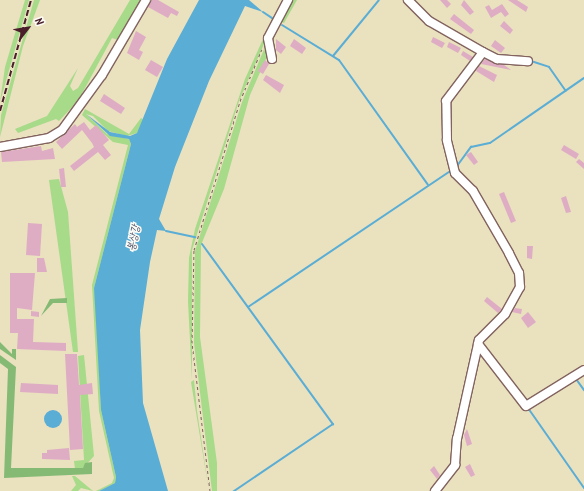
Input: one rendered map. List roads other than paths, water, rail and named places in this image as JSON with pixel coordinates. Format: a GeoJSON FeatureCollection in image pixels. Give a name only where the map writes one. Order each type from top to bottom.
{"type":"FeatureCollection","features":[{"type":"Feature","properties":{"kind":"street"},"geometry":{"type":"LineString","coordinates":[[0,147],[49,138],[62,130],[102,75],[146,0]]}},
{"type":"Feature","properties":{"kind":"street"},"geometry":{"type":"LineString","coordinates":[[272,58],[268,38],[288,0]]}},
{"type":"Feature","properties":{"kind":"street"},"geometry":{"type":"LineString","coordinates":[[408,0],[429,21],[483,52],[497,59],[528,61]]}},
{"type":"Feature","properties":{"kind":"street"},"geometry":{"type":"LineString","coordinates":[[435,491],[454,465],[478,344],[505,314],[520,287],[519,273],[474,191],[455,173],[446,140],[446,101],[483,52]]}},
{"type":"Feature","properties":{"kind":"street"},"geometry":{"type":"LineString","coordinates":[[478,344],[526,406],[584,370]]}},
{"type":"Feature","properties":{"kind":"water","name":"봉상강"},"geometry":{"type":"Polygon","coordinates":[[[199,0],[249,0],[263,12],[245,6],[209,81],[175,167],[159,219],[166,231],[157,230],[150,262],[140,330],[143,403],[168,491],[99,491],[115,483],[116,477],[101,410],[94,288],[131,144],[129,139],[110,136],[86,114],[110,132],[130,136],[137,133],[167,59],[199,0]]]}},
{"type":"Feature","properties":{"kind":"water"},"geometry":{"type":"Polygon","coordinates":[[[53,410],[59,413],[62,419],[59,425],[53,428],[47,425],[44,419],[47,413],[53,410]]]}},
{"type":"Feature","properties":{"kind":"waterway"},"geometry":{"type":"LineString","coordinates":[[333,56],[379,0]]}},
{"type":"Feature","properties":{"kind":"waterway"},"geometry":{"type":"LineString","coordinates":[[263,12],[272,18]]}},
{"type":"Feature","properties":{"kind":"waterway"},"geometry":{"type":"LineString","coordinates":[[282,25],[339,60],[428,185]]}},
{"type":"Feature","properties":{"kind":"waterway"},"geometry":{"type":"LineString","coordinates":[[531,61],[549,67],[566,91]]}},
{"type":"Feature","properties":{"kind":"waterway"},"geometry":{"type":"LineString","coordinates":[[457,166],[471,147],[490,143],[584,78]]}},
{"type":"Feature","properties":{"kind":"waterway"},"geometry":{"type":"LineString","coordinates":[[248,307],[452,170]]}},
{"type":"Feature","properties":{"kind":"waterway"},"geometry":{"type":"LineString","coordinates":[[166,231],[195,237]]}},
{"type":"Feature","properties":{"kind":"waterway"},"geometry":{"type":"LineString","coordinates":[[202,244],[333,424],[234,491]]}},
{"type":"Feature","properties":{"kind":"waterway"},"geometry":{"type":"LineString","coordinates":[[576,379],[584,390]]}},
{"type":"Feature","properties":{"kind":"waterway"},"geometry":{"type":"LineString","coordinates":[[528,408],[584,488]]}},
{"type":"Feature","properties":{"kind":"railway"},"geometry":{"type":"LineString","coordinates":[[0,111],[31,0]]}}]}
